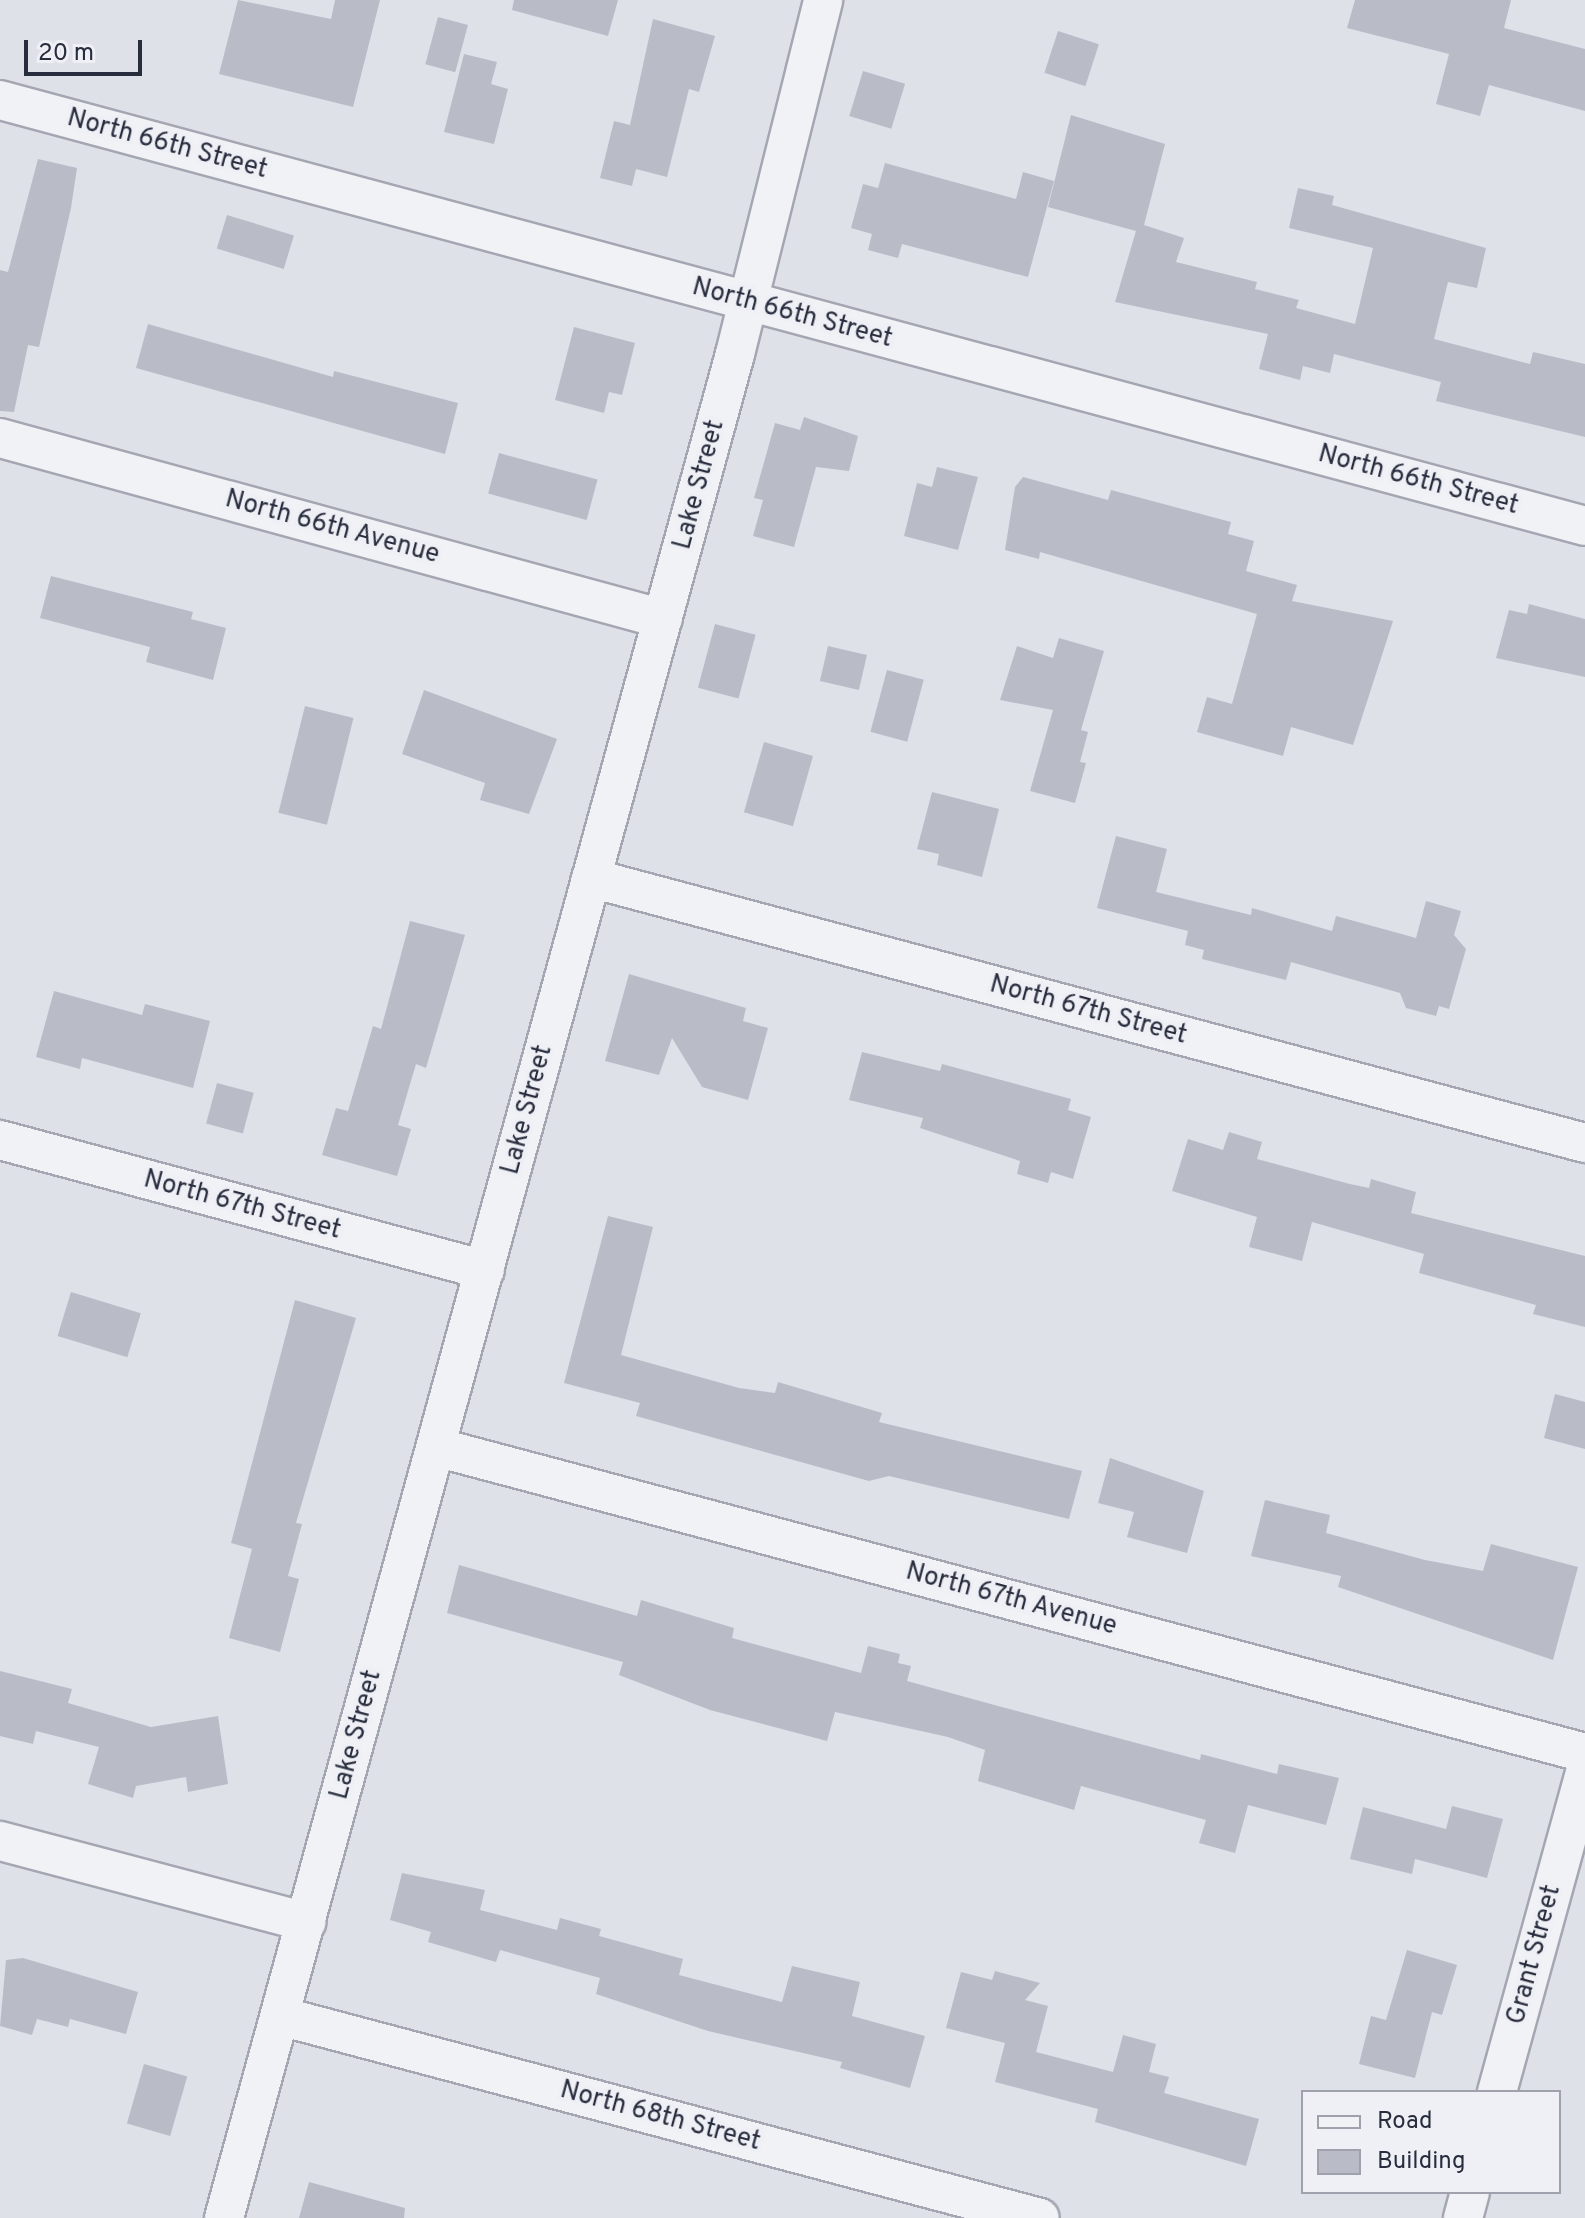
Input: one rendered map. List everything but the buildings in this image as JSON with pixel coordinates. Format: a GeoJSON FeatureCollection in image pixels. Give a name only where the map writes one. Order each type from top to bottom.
{"type":"FeatureCollection","features":[{"type":"Feature","properties":{"kind":"street","name":"Lake Street"},"geometry":{"type":"LineString","coordinates":[[224,2218],[663,619],[823,0]]}},
{"type":"Feature","properties":{"kind":"street","name":"North 66th Street"},"geometry":{"type":"LineString","coordinates":[[0,100],[1585,526]]}},
{"type":"Feature","properties":{"kind":"street","name":"North 66th Avenue"},"geometry":{"type":"LineString","coordinates":[[0,438],[663,619]]}},
{"type":"Feature","properties":{"kind":"street","name":"North 67th Street"},"geometry":{"type":"LineString","coordinates":[[591,878],[1585,1143]]}},
{"type":"Feature","properties":{"kind":"street","name":"North 67th Street"},"geometry":{"type":"LineString","coordinates":[[0,1140],[485,1270]]}},
{"type":"Feature","properties":{"kind":"street","name":"North 67th Avenue"},"geometry":{"type":"LineString","coordinates":[[436,1447],[1585,1753]]}},
{"type":"Feature","properties":{"kind":"street","name":"Grant Street"},"geometry":{"type":"LineString","coordinates":[[1498,2090],[1585,1772]]}},
{"type":"Feature","properties":{"kind":"street"},"geometry":{"type":"LineString","coordinates":[[0,1841],[306,1922]]}},
{"type":"Feature","properties":{"kind":"street","name":"North 68th Street"},"geometry":{"type":"LineString","coordinates":[[280,2016],[1040,2218]]}},
{"type":"Feature","properties":{"kind":"street"},"geometry":{"type":"LineString","coordinates":[[1463,2218],[1469,2194]]}}]}
